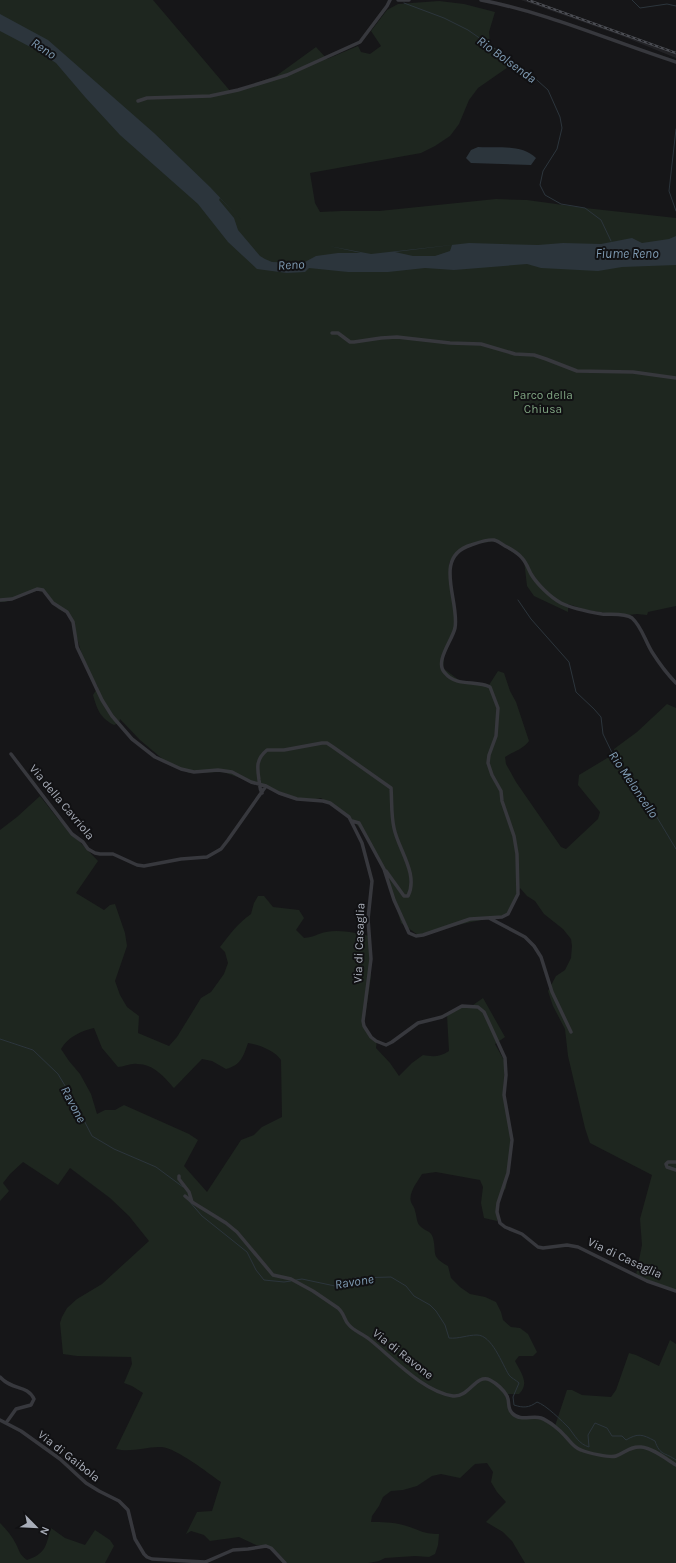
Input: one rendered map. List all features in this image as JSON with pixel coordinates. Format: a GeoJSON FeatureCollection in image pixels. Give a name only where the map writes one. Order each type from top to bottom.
{"type":"FeatureCollection","features":[{"type":"Feature","properties":{"kind":"street"},"geometry":{"type":"LineString","coordinates":[[138,101],[147,98],[210,96],[286,75],[360,42],[390,0]]}},
{"type":"Feature","properties":{"kind":"street"},"geometry":{"type":"LineString","coordinates":[[398,0],[409,0]]}},
{"type":"Feature","properties":{"kind":"street"},"geometry":{"type":"LineString","coordinates":[[481,0],[556,20],[676,62]]}},
{"type":"Feature","properties":{"kind":"street"},"geometry":{"type":"LineString","coordinates":[[332,333],[338,333],[350,342],[397,338],[450,344],[481,344],[515,354],[534,355],[546,358],[577,371],[633,372],[676,378]]}},
{"type":"Feature","properties":{"kind":"street"},"geometry":{"type":"LineString","coordinates":[[384,869],[394,900],[409,933],[416,936],[470,920],[488,917],[502,917],[508,914],[518,894],[517,854],[514,836],[505,811],[501,791],[492,775],[488,762],[496,736],[497,724],[498,708],[493,692],[490,686],[486,684],[463,682],[452,679],[446,675],[441,667],[456,621],[450,574],[451,561],[455,554],[461,549],[495,540],[518,553],[536,580],[559,602],[597,613],[629,617],[637,623],[652,652],[676,683]]}},
{"type":"Feature","properties":{"kind":"street","name":"Via di Casaglia"},"geometry":{"type":"LineString","coordinates":[[0,600],[12,599],[37,589],[42,590],[53,603],[67,612],[73,622],[77,647],[102,700],[112,716],[132,739],[155,757],[181,769],[194,772],[218,770],[232,772],[251,782],[266,786],[297,799],[323,800],[330,803],[349,817],[362,842],[372,881],[368,919],[371,959],[363,1021],[367,1031],[376,1041],[386,1045],[418,1023],[442,1017],[462,1006],[474,1006],[481,1009],[488,1019],[505,1058],[506,1076],[504,1095],[512,1140],[508,1173],[498,1203],[497,1212],[500,1224],[504,1228],[522,1234],[538,1247],[543,1248],[567,1245],[578,1247],[647,1281],[676,1291]]}},
{"type":"Feature","properties":{"kind":"street"},"geometry":{"type":"LineString","coordinates":[[275,791],[262,792],[259,788],[260,784],[257,763],[261,755],[267,750],[284,750],[325,743],[386,784],[391,788],[392,793],[394,830],[410,870],[411,891],[408,896],[404,896],[384,869],[359,823],[352,822]]}},
{"type":"Feature","properties":{"kind":"street","name":"Via della Cavriola"},"geometry":{"type":"LineString","coordinates":[[11,754],[72,834],[83,842],[88,849],[100,854],[113,854],[137,865],[144,866],[212,855],[221,849],[266,786]]}},
{"type":"Feature","properties":{"kind":"street"},"geometry":{"type":"LineString","coordinates":[[488,917],[525,937],[534,946],[541,957],[552,992],[571,1032]]}},
{"type":"Feature","properties":{"kind":"street"},"geometry":{"type":"LineString","coordinates":[[676,1162],[668,1162],[666,1164],[667,1167],[676,1170]]}},
{"type":"Feature","properties":{"kind":"street"},"geometry":{"type":"LineString","coordinates":[[179,1176],[179,1179],[189,1192],[192,1202]]}},
{"type":"Feature","properties":{"kind":"street","name":"Via di Ravone"},"geometry":{"type":"LineString","coordinates":[[185,1196],[237,1232],[273,1275],[295,1281],[338,1308],[350,1327],[368,1338],[394,1362],[435,1390],[455,1396],[461,1395],[482,1378],[489,1379],[507,1396],[508,1407],[514,1415],[524,1418],[542,1418],[580,1450],[608,1458],[616,1456],[632,1447],[639,1447],[645,1448],[676,1465]]}},
{"type":"Feature","properties":{"kind":"street"},"geometry":{"type":"LineString","coordinates":[[0,1377],[12,1386],[31,1392],[34,1399],[30,1405],[16,1409],[6,1423]]}},
{"type":"Feature","properties":{"kind":"street","name":"Via di Gaibola"},"geometry":{"type":"LineString","coordinates":[[0,1420],[21,1431],[60,1459],[86,1483],[99,1492],[119,1501],[128,1510],[135,1539],[147,1557],[152,1559],[188,1560],[204,1563],[232,1550],[266,1546],[271,1548],[285,1563]]}},
{"type":"Feature","properties":{"kind":"street","name":"Via di Gaibola"},"geometry":{"type":"LineString","coordinates":[[188,1560],[196,1563]]}},
{"type":"Feature","properties":{"kind":"shaded area"},"geometry":{"type":"Polygon","coordinates":[[[521,0],[531,0],[676,52],[676,58],[622,36],[521,0]]]}},
{"type":"Feature","properties":{"kind":"green space","name":"Parco della Chiusa"},"geometry":{"type":"Polygon","coordinates":[[[0,0],[153,0],[231,92],[276,76],[316,47],[327,59],[358,46],[361,52],[370,54],[381,46],[371,31],[387,10],[398,4],[439,1],[464,4],[495,12],[489,32],[490,44],[514,63],[478,88],[469,100],[459,124],[450,136],[435,146],[421,153],[310,173],[315,203],[320,212],[379,211],[496,199],[527,200],[676,218],[676,606],[648,612],[647,615],[618,615],[587,610],[568,604],[568,612],[534,596],[527,586],[524,560],[496,541],[475,544],[456,553],[449,563],[457,623],[445,648],[443,668],[464,684],[485,683],[489,685],[498,671],[504,673],[510,691],[516,702],[529,741],[521,748],[505,757],[506,764],[516,782],[561,847],[566,849],[598,819],[600,812],[578,785],[579,775],[614,754],[614,749],[637,732],[667,704],[676,708],[676,1291],[636,1275],[642,1245],[640,1219],[652,1175],[590,1143],[585,1128],[568,1056],[565,1029],[553,1006],[548,991],[556,976],[565,970],[571,958],[571,939],[563,929],[544,914],[535,901],[527,896],[520,888],[510,912],[507,913],[505,917],[472,922],[418,935],[401,923],[390,886],[371,843],[354,821],[321,798],[306,801],[223,772],[189,773],[165,761],[140,740],[120,719],[119,723],[114,725],[105,719],[100,713],[93,695],[98,687],[86,668],[70,615],[58,609],[42,589],[5,602],[0,602],[0,0]]]}},
{"type":"Feature","properties":{"kind":"green space"},"geometry":{"type":"Polygon","coordinates":[[[40,796],[58,819],[98,861],[76,893],[104,910],[110,905],[115,904],[125,933],[127,946],[115,981],[120,995],[127,1007],[139,1016],[138,1033],[169,1046],[177,1037],[201,998],[211,992],[224,974],[228,963],[225,952],[220,947],[238,925],[251,914],[258,896],[264,896],[273,907],[299,910],[304,918],[296,930],[304,938],[326,932],[337,931],[370,936],[371,976],[364,1025],[369,1033],[377,1040],[376,1048],[390,1063],[399,1076],[412,1063],[423,1055],[436,1056],[449,1051],[447,1015],[463,1006],[473,1005],[483,998],[505,1037],[495,1044],[505,1062],[503,1091],[510,1132],[510,1148],[506,1188],[500,1196],[497,1210],[497,1221],[484,1218],[481,1203],[483,1187],[480,1180],[436,1172],[422,1174],[412,1191],[410,1198],[415,1209],[418,1223],[432,1235],[436,1257],[448,1266],[451,1278],[470,1294],[485,1297],[496,1302],[503,1320],[511,1327],[520,1328],[528,1334],[537,1352],[533,1356],[519,1356],[515,1361],[522,1374],[524,1386],[519,1394],[508,1394],[510,1411],[523,1418],[540,1419],[555,1426],[567,1390],[572,1390],[582,1395],[611,1397],[616,1390],[629,1353],[659,1366],[670,1340],[676,1344],[676,1563],[525,1563],[512,1541],[503,1532],[486,1522],[506,1502],[491,1482],[493,1472],[487,1463],[475,1464],[460,1478],[441,1474],[432,1476],[417,1486],[403,1490],[391,1491],[383,1497],[372,1516],[371,1522],[395,1523],[424,1532],[439,1534],[435,1554],[429,1557],[415,1556],[385,1558],[368,1563],[287,1563],[276,1551],[266,1545],[256,1545],[239,1537],[210,1541],[204,1535],[191,1531],[186,1534],[197,1512],[212,1511],[221,1482],[168,1448],[156,1447],[128,1450],[116,1449],[143,1393],[124,1383],[132,1364],[131,1357],[77,1356],[63,1354],[60,1323],[67,1308],[77,1299],[102,1284],[149,1241],[129,1216],[110,1198],[70,1168],[58,1185],[23,1162],[3,1183],[9,1191],[0,1201],[0,830],[40,796]],[[94,1028],[75,1035],[67,1041],[61,1049],[80,1074],[91,1094],[97,1114],[105,1110],[115,1110],[124,1105],[189,1134],[198,1140],[184,1166],[207,1192],[241,1140],[254,1135],[262,1127],[282,1117],[281,1060],[274,1053],[261,1047],[248,1043],[241,1060],[235,1065],[226,1069],[212,1061],[202,1059],[174,1088],[158,1072],[149,1066],[135,1064],[118,1067],[102,1048],[94,1028]]]}},
{"type":"Feature","properties":{"kind":"green space"},"geometry":{"type":"Polygon","coordinates":[[[0,1523],[13,1538],[21,1554],[27,1560],[42,1552],[51,1528],[65,1538],[85,1545],[95,1530],[110,1540],[114,1546],[105,1563],[0,1563],[0,1523]]]}},
{"type":"Feature","properties":{"kind":"water","name":"Fiume Reno"},"geometry":{"type":"Polygon","coordinates":[[[0,14],[48,40],[154,133],[210,187],[242,221],[220,198],[219,200],[234,218],[238,230],[260,256],[272,262],[303,263],[316,256],[338,253],[361,253],[329,246],[371,254],[469,243],[538,245],[563,243],[601,244],[632,238],[642,243],[669,239],[676,236],[676,265],[622,267],[598,271],[541,268],[527,264],[454,270],[425,268],[388,272],[348,272],[309,268],[305,272],[287,273],[257,269],[228,242],[198,204],[120,135],[56,63],[38,51],[0,31],[0,14]],[[452,245],[395,252],[413,256],[435,256],[450,251],[452,245]]]}},
{"type":"Feature","properties":{"kind":"water"},"geometry":{"type":"Polygon","coordinates":[[[478,147],[501,147],[516,149],[524,151],[536,158],[531,165],[471,163],[466,158],[471,150],[478,147]]]}},
{"type":"Feature","properties":{"kind":"waterway"},"geometry":{"type":"LineString","coordinates":[[632,0],[640,8],[667,4],[676,6]]}},
{"type":"Feature","properties":{"kind":"waterway","name":"Rio Bolsenda"},"geometry":{"type":"LineString","coordinates":[[404,3],[444,18],[468,30],[528,72],[548,90],[560,117],[562,128],[557,149],[543,171],[540,185],[545,195],[561,204],[585,208],[601,220],[611,241]]}},
{"type":"Feature","properties":{"kind":"waterway"},"geometry":{"type":"LineString","coordinates":[[676,129],[669,191],[676,211]]}},
{"type":"Feature","properties":{"kind":"waterway","name":"Rio Meloncello"},"geometry":{"type":"LineString","coordinates":[[518,600],[531,619],[569,662],[576,692],[601,717],[603,734],[618,765],[652,809],[676,849]]}},
{"type":"Feature","properties":{"kind":"waterway","name":"Ravone"},"geometry":{"type":"LineString","coordinates":[[0,1039],[33,1050],[58,1074],[92,1136],[114,1149],[156,1167],[183,1187]]}},
{"type":"Feature","properties":{"kind":"waterway","name":"Ravone"},"geometry":{"type":"LineString","coordinates":[[189,1201],[202,1216],[247,1252],[256,1270],[264,1280],[284,1282],[291,1281]]}},
{"type":"Feature","properties":{"kind":"waterway","name":"Ravone"},"geometry":{"type":"LineString","coordinates":[[296,1280],[302,1279],[335,1286],[355,1278],[391,1277],[406,1286],[414,1296],[430,1305],[436,1311],[445,1325],[449,1338],[477,1335],[482,1336],[492,1345],[509,1375],[519,1383],[513,1397],[514,1405],[526,1407],[537,1402],[541,1404],[562,1421],[575,1437],[586,1446],[589,1447],[588,1435],[595,1423],[607,1428],[612,1436],[622,1436],[626,1440],[640,1435],[651,1439],[655,1441],[661,1451],[676,1460]]}},
{"type":"Feature","properties":{"kind":"railway"},"geometry":{"type":"LineString","coordinates":[[528,0],[676,53]]}},
{"type":"Feature","properties":{"kind":"water label","name":"Reno"},"geometry":{"type":"Point","coordinates":[44,48]}},
{"type":"Feature","properties":{"kind":"water label","name":"Reno"},"geometry":{"type":"Point","coordinates":[291,264]}}]}
